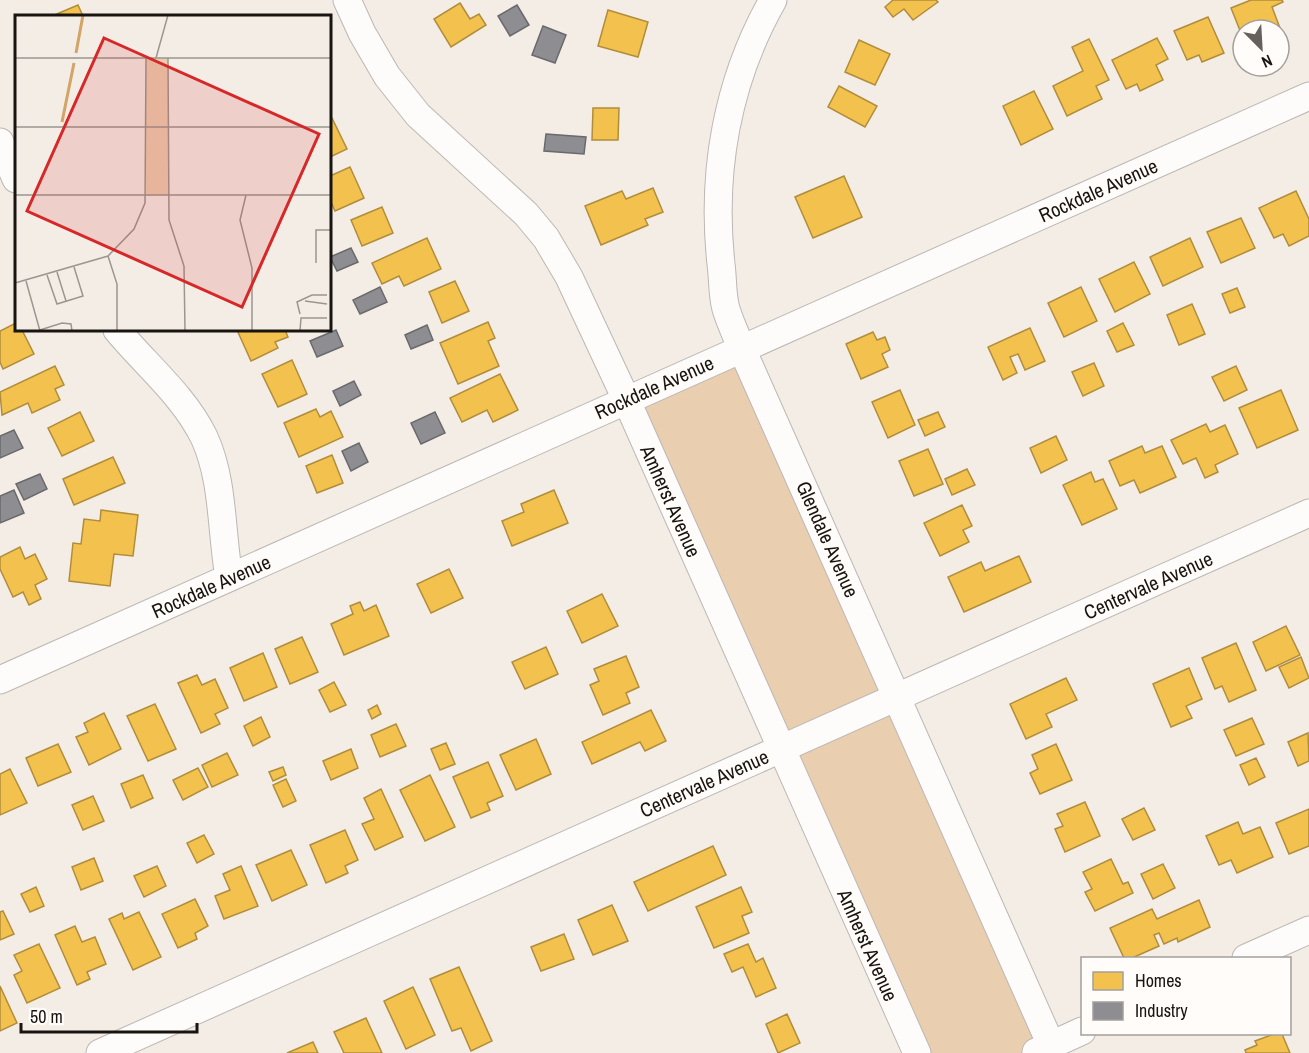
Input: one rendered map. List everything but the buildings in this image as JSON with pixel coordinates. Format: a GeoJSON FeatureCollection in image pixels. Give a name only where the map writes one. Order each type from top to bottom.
{"type":"FeatureCollection","features":[{"type":"Feature","properties":{"kind":"street","name":"Amherst Avenue"},"geometry":{"type":"LineString","coordinates":[[347,0],[362,33],[387,76],[418,115],[447,144],[504,191],[546,238],[569,277],[626,399],[917,1053]]}},
{"type":"Feature","properties":{"kind":"street","name":"Glendale Avenue"},"geometry":{"type":"LineString","coordinates":[[773,0],[744,62],[730,106],[721,151],[717,197],[719,248],[726,307],[741,347],[898,696],[1043,1049]]}},
{"type":"Feature","properties":{"kind":"street","name":"Rockdale Avenue"},"geometry":{"type":"LineString","coordinates":[[0,680],[741,347],[1309,96]]}},
{"type":"Feature","properties":{"kind":"street"},"geometry":{"type":"LineString","coordinates":[[0,142],[15,177]]}},
{"type":"Feature","properties":{"kind":"street"},"geometry":{"type":"LineString","coordinates":[[119,332],[172,391],[204,438],[215,471],[229,577]]}},
{"type":"Feature","properties":{"kind":"street","name":"Centervale Avenue"},"geometry":{"type":"LineString","coordinates":[[100,1053],[1309,513]]}},
{"type":"Feature","properties":{"kind":"street"},"geometry":{"type":"LineString","coordinates":[[1248,957],[1309,930]]}},
{"type":"Feature","properties":{"kind":"street"},"geometry":{"type":"LineString","coordinates":[[1043,1049],[1081,1033]]}},
{"type":"Feature","properties":{"kind":"shaded area"},"geometry":{"type":"Polygon","coordinates":[[[741,347],[1051,1045],[1035,1053],[917,1053],[626,399],[741,347]]]}}]}
